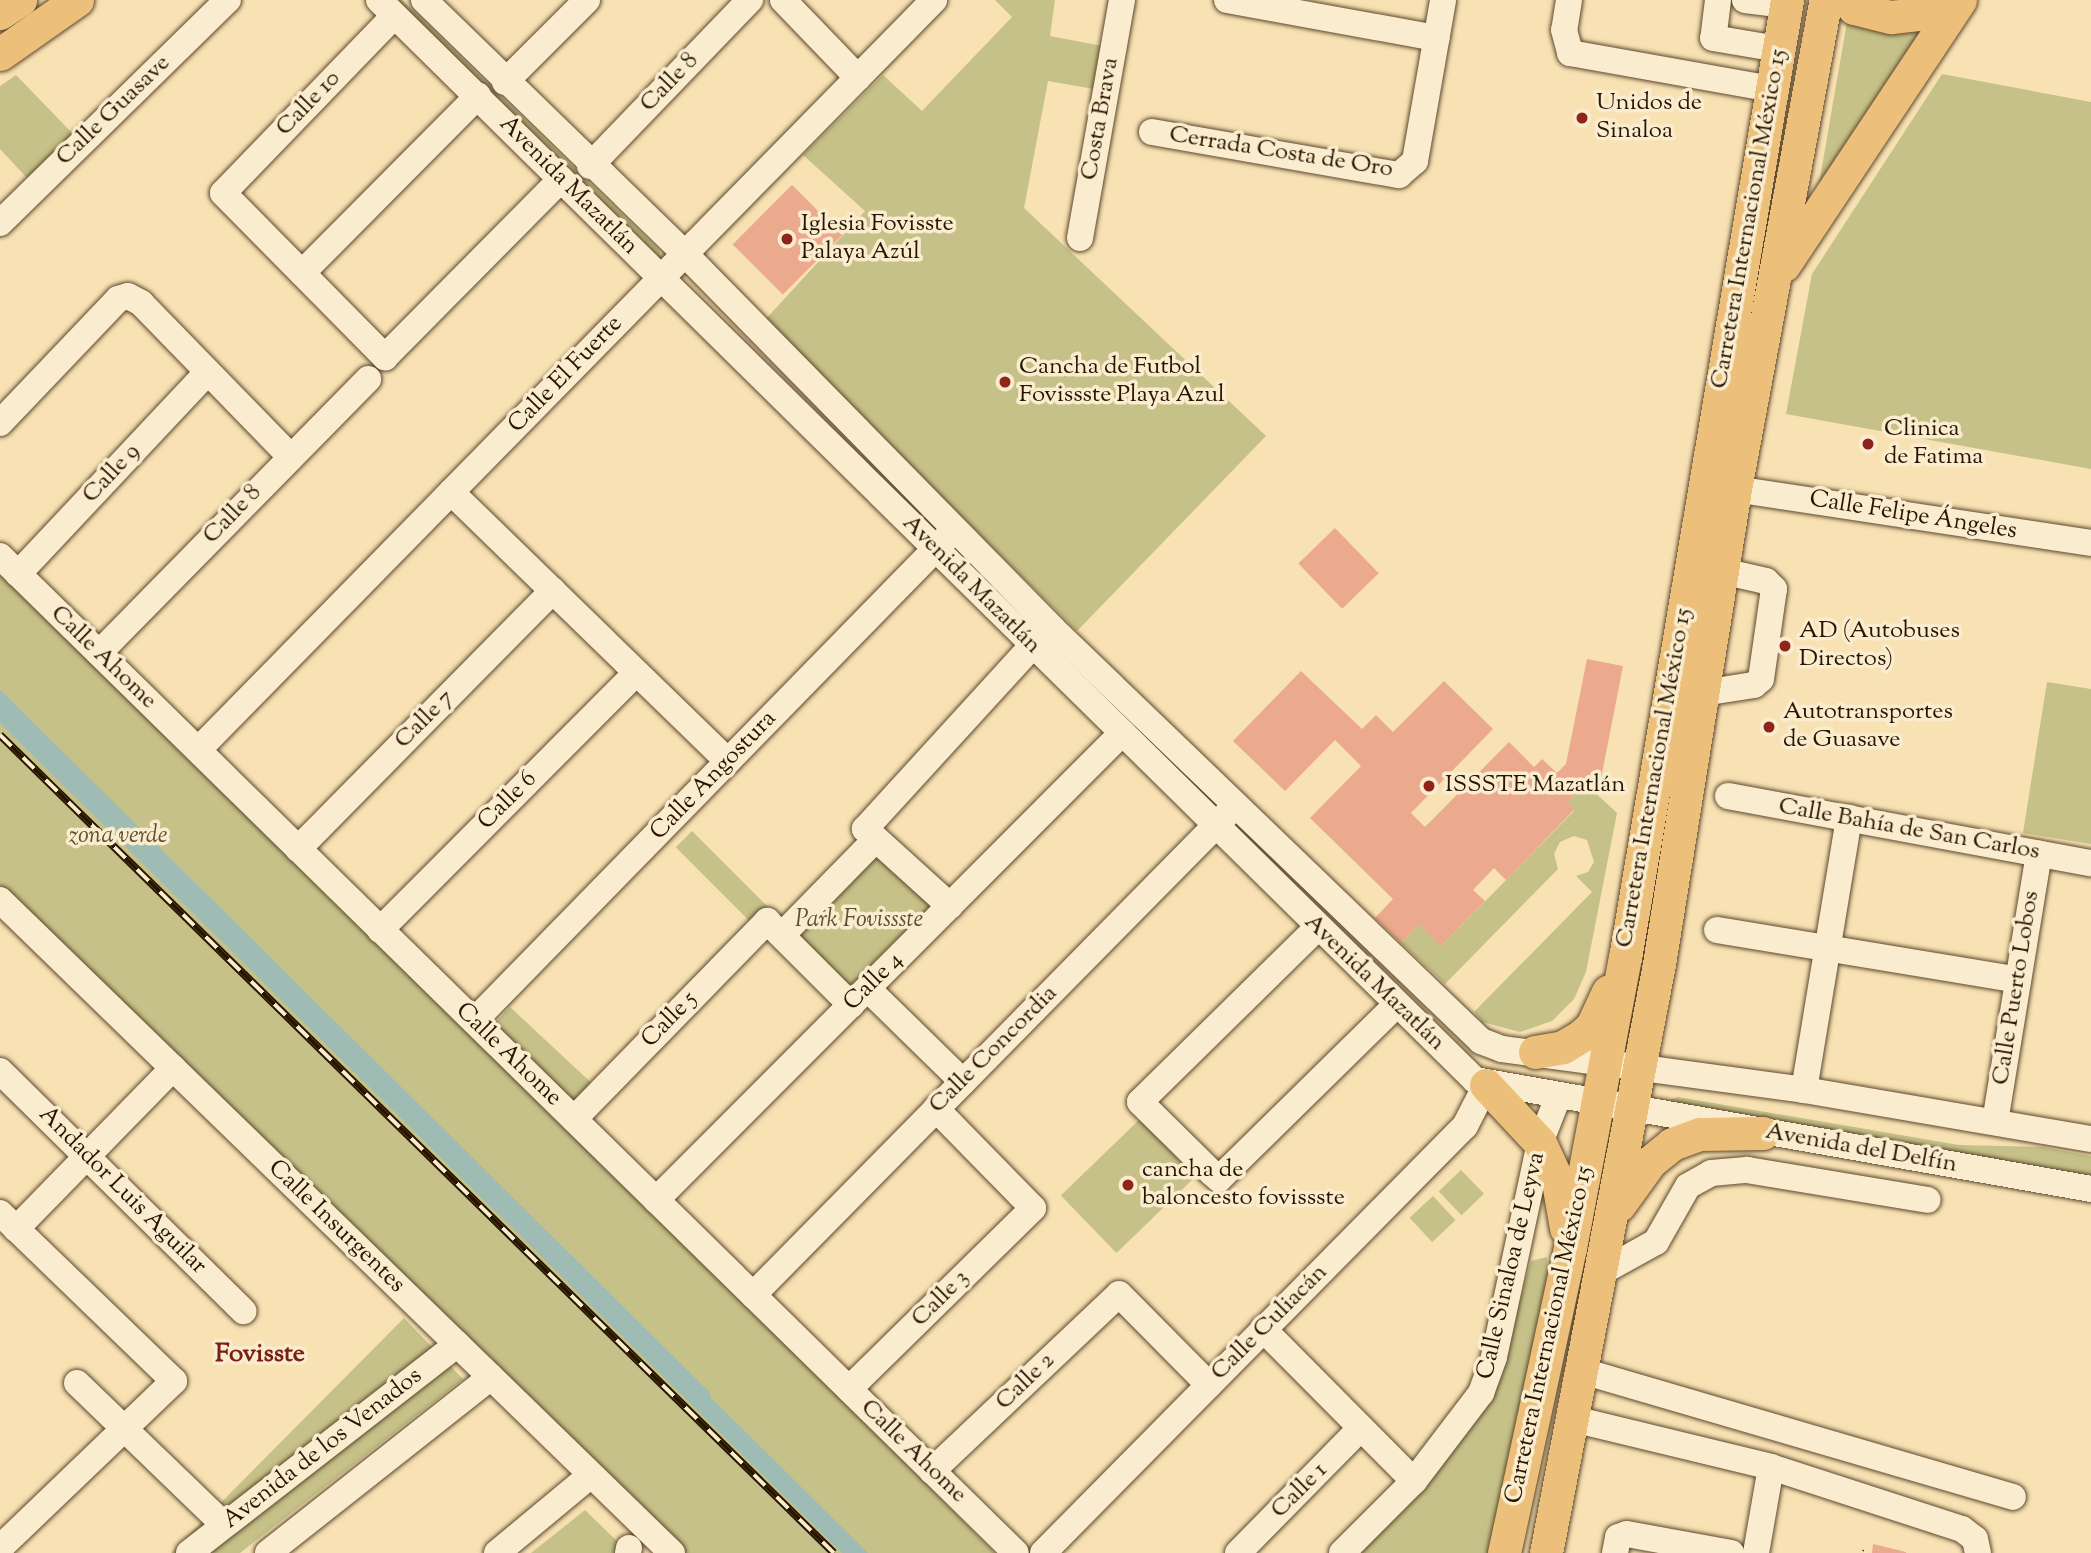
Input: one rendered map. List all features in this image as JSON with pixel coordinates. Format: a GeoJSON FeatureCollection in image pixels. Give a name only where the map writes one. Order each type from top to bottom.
{"type":"FeatureCollection","features":[{"type":"Feature","properties":{"kind":"main road"},"geometry":{"type":"LineString","coordinates":[[0,13],[20,0]]}},
{"type":"Feature","properties":{"kind":"main road"},"geometry":{"type":"LineString","coordinates":[[0,54],[77,0]]}},
{"type":"Feature","properties":{"kind":"main road","name":"Carretera Internacional México 15"},"geometry":{"type":"LineString","coordinates":[[1546,1553],[1569,1418],[1632,1108],[1735,489],[1826,0]]}},
{"type":"Feature","properties":{"kind":"main road"},"geometry":{"type":"LineString","coordinates":[[1847,0],[1854,8],[1891,17],[1918,14],[1941,0]]}},
{"type":"Feature","properties":{"kind":"main road"},"geometry":{"type":"LineString","coordinates":[[1776,276],[1960,0]]}},
{"type":"Feature","properties":{"kind":"main road","name":"Carretera Internacional México 15"},"geometry":{"type":"LineString","coordinates":[[1504,1553],[1570,1248],[1625,958],[1786,3]]}},
{"type":"Feature","properties":{"kind":"main road"},"geometry":{"type":"LineString","coordinates":[[1535,1052],[1563,1046],[1592,1026],[1625,958]]}},
{"type":"Feature","properties":{"kind":"main road"},"geometry":{"type":"LineString","coordinates":[[1486,1085],[1540,1143],[1558,1182],[1570,1248]]}},
{"type":"Feature","properties":{"kind":"main road"},"geometry":{"type":"LineString","coordinates":[[1612,1216],[1650,1162],[1672,1144],[1700,1134],[1763,1133]]}},
{"type":"Feature","properties":{"kind":"street","name":"Calle Guasave"},"geometry":{"type":"LineString","coordinates":[[0,223],[228,0]]}},
{"type":"Feature","properties":{"kind":"street","name":"Avenida Mazatlán"},"geometry":{"type":"LineString","coordinates":[[424,0],[590,166],[685,254],[944,540],[1031,646],[1475,1080],[1486,1085],[1598,1102]]}},
{"type":"Feature","properties":{"kind":"street"},"geometry":{"type":"LineString","coordinates":[[505,82],[587,0]]}},
{"type":"Feature","properties":{"kind":"street","name":"Calle 8"},"geometry":{"type":"LineString","coordinates":[[590,166],[750,0]]}},
{"type":"Feature","properties":{"kind":"street"},"geometry":{"type":"LineString","coordinates":[[783,0],[858,78]]}},
{"type":"Feature","properties":{"kind":"street","name":"Calle El Fuerte"},"geometry":{"type":"LineString","coordinates":[[198,750],[934,0]]}},
{"type":"Feature","properties":{"kind":"street","name":"Costa Brava"},"geometry":{"type":"LineString","coordinates":[[1080,238],[1122,0]]}},
{"type":"Feature","properties":{"kind":"street"},"geometry":{"type":"LineString","coordinates":[[1227,0],[1437,38],[1443,0]]}},
{"type":"Feature","properties":{"kind":"street"},"geometry":{"type":"LineString","coordinates":[[1569,0],[1564,30],[1570,52],[1772,89]]}},
{"type":"Feature","properties":{"kind":"street"},"geometry":{"type":"LineString","coordinates":[[1718,0],[1713,38],[1778,49]]}},
{"type":"Feature","properties":{"kind":"street"},"geometry":{"type":"LineString","coordinates":[[1745,0],[1786,3]]}},
{"type":"Feature","properties":{"kind":"street","name":"Avenida Mazatlán"},"geometry":{"type":"LineString","coordinates":[[386,8],[478,96],[660,279],[1236,806],[1481,1041],[1502,1049],[1605,1062]]}},
{"type":"Feature","properties":{"kind":"street","name":"Calle 10"},"geometry":{"type":"LineString","coordinates":[[302,273],[223,193],[386,8]]}},
{"type":"Feature","properties":{"kind":"street","name":"Cerrada Costa de Oro"},"geometry":{"type":"LineString","coordinates":[[1152,132],[1399,175],[1409,170],[1437,38]]}},
{"type":"Feature","properties":{"kind":"street"},"geometry":{"type":"LineString","coordinates":[[478,96],[302,273],[384,357],[561,179]]}},
{"type":"Feature","properties":{"kind":"street"},"geometry":{"type":"LineString","coordinates":[[0,423],[118,299],[128,296],[197,359],[206,374],[290,456]]}},
{"type":"Feature","properties":{"kind":"street","name":"Calle 9"},"geometry":{"type":"LineString","coordinates":[[9,565],[206,374]]}},
{"type":"Feature","properties":{"kind":"street","name":"Calle 8"},"geometry":{"type":"LineString","coordinates":[[99,653],[368,379]]}},
{"type":"Feature","properties":{"kind":"street","name":"Calle Felipe Ángeles"},"geometry":{"type":"LineString","coordinates":[[1735,489],[2091,543]]}},
{"type":"Feature","properties":{"kind":"street"},"geometry":{"type":"LineString","coordinates":[[451,492],[728,761]]}},
{"type":"Feature","properties":{"kind":"street","name":"Calle Angostura"},"geometry":{"type":"LineString","coordinates":[[474,1021],[944,540]]}},
{"type":"Feature","properties":{"kind":"street","name":"Calle Ahome"},"geometry":{"type":"LineString","coordinates":[[9,565],[1016,1553]]}},
{"type":"Feature","properties":{"kind":"street"},"geometry":{"type":"LineString","coordinates":[[1703,693],[1754,685],[1760,679],[1774,589],[1766,581],[1722,571]]}},
{"type":"Feature","properties":{"kind":"street","name":"Calle 7"},"geometry":{"type":"LineString","coordinates":[[298,849],[553,590]]}},
{"type":"Feature","properties":{"kind":"street"},"geometry":{"type":"LineString","coordinates":[[950,906],[870,834],[1031,646]]}},
{"type":"Feature","properties":{"kind":"street","name":"Calle 6"},"geometry":{"type":"LineString","coordinates":[[380,930],[636,673]]}},
{"type":"Feature","properties":{"kind":"street","name":"Calle 4"},"geometry":{"type":"LineString","coordinates":[[656,1200],[1122,733]]}},
{"type":"Feature","properties":{"kind":"street","name":"Calle Bahía de San Carlos"},"geometry":{"type":"LineString","coordinates":[[1728,796],[2091,863]]}},
{"type":"Feature","properties":{"kind":"street","name":"Calle Concordia"},"geometry":{"type":"LineString","coordinates":[[753,1294],[1236,806]]}},
{"type":"Feature","properties":{"kind":"street"},"geometry":{"type":"LineString","coordinates":[[1804,1090],[1849,818]]}},
{"type":"Feature","properties":{"kind":"street","name":"Calle 5"},"geometry":{"type":"LineString","coordinates":[[573,1119],[870,834]]}},
{"type":"Feature","properties":{"kind":"street","name":"Calle Puerto Lobos"},"geometry":{"type":"LineString","coordinates":[[1994,1122],[2039,853]]}},
{"type":"Feature","properties":{"kind":"street","name":"Calle Insurgentes"},"geometry":{"type":"LineString","coordinates":[[0,900],[672,1553]]}},
{"type":"Feature","properties":{"kind":"street"},"geometry":{"type":"LineString","coordinates":[[774,928],[963,1082]]}},
{"type":"Feature","properties":{"kind":"street"},"geometry":{"type":"LineString","coordinates":[[1317,928],[1140,1102],[1219,1179],[1396,1005]]}},
{"type":"Feature","properties":{"kind":"street"},"geometry":{"type":"LineString","coordinates":[[1717,930],[2018,980]]}},
{"type":"Feature","properties":{"kind":"street"},"geometry":{"type":"LineString","coordinates":[[1605,1062],[1639,1066]]}},
{"type":"Feature","properties":{"kind":"street","name":"Avenida del Delfín"},"geometry":{"type":"LineString","coordinates":[[1639,1066],[1804,1090],[2091,1139]]}},
{"type":"Feature","properties":{"kind":"street"},"geometry":{"type":"LineString","coordinates":[[0,1548],[174,1381],[8,1221],[88,1156],[173,1068]]}},
{"type":"Feature","properties":{"kind":"street","name":"Andador Luis Aguilar"},"geometry":{"type":"LineString","coordinates":[[0,1071],[243,1311]]}},
{"type":"Feature","properties":{"kind":"street","name":"Calle Culiacán"},"geometry":{"type":"LineString","coordinates":[[1043,1553],[1465,1126],[1486,1085]]}},
{"type":"Feature","properties":{"kind":"street","name":"Calle Sinaloa de Leyva"},"geometry":{"type":"LineString","coordinates":[[1342,1553],[1414,1480],[1481,1393],[1488,1377],[1540,1143],[1558,1097]]}},
{"type":"Feature","properties":{"kind":"street"},"geometry":{"type":"LineString","coordinates":[[1598,1102],[1632,1108]]}},
{"type":"Feature","properties":{"kind":"street","name":"Avenida del Delfín"},"geometry":{"type":"LineString","coordinates":[[1632,1108],[2091,1189]]}},
{"type":"Feature","properties":{"kind":"street","name":"Calle 3"},"geometry":{"type":"LineString","coordinates":[[849,1389],[1033,1208],[936,1109]]}},
{"type":"Feature","properties":{"kind":"street"},"geometry":{"type":"LineString","coordinates":[[1600,1273],[1656,1242],[1688,1186],[1711,1173],[1747,1170],[1928,1200]]}},
{"type":"Feature","properties":{"kind":"street","name":"Calle 2"},"geometry":{"type":"LineString","coordinates":[[933,1471],[1119,1294],[1209,1385]]}},
{"type":"Feature","properties":{"kind":"street"},"geometry":{"type":"LineString","coordinates":[[1263,1329],[1414,1480]]}},
{"type":"Feature","properties":{"kind":"street","name":"Avenida de los Venados"},"geometry":{"type":"LineString","coordinates":[[189,1553],[457,1344]]}},
{"type":"Feature","properties":{"kind":"street"},"geometry":{"type":"LineString","coordinates":[[1579,1370],[2012,1497]]}},
{"type":"Feature","properties":{"kind":"street","name":"Avenida de los Venados"},"geometry":{"type":"LineString","coordinates":[[268,1553],[491,1377]]}},
{"type":"Feature","properties":{"kind":"street"},"geometry":{"type":"LineString","coordinates":[[77,1383],[224,1525]]}},
{"type":"Feature","properties":{"kind":"street"},"geometry":{"type":"LineString","coordinates":[[1569,1418],[1771,1467],[1962,1529],[1975,1539],[1978,1553]]}},
{"type":"Feature","properties":{"kind":"street","name":"Calle 1"},"geometry":{"type":"LineString","coordinates":[[1238,1553],[1362,1428]]}},
{"type":"Feature","properties":{"kind":"street"},"geometry":{"type":"LineString","coordinates":[[1756,1553],[1771,1467]]}},
{"type":"Feature","properties":{"kind":"street"},"geometry":{"type":"LineString","coordinates":[[497,1553],[592,1475]]}},
{"type":"Feature","properties":{"kind":"street"},"geometry":{"type":"LineString","coordinates":[[1615,1553],[1618,1537],[1628,1534],[1731,1553]]}},
{"type":"Feature","properties":{"kind":"green space"},"geometry":{"type":"Polygon","coordinates":[[[388,0],[402,0],[659,250],[662,262],[388,0]]]}},
{"type":"Feature","properties":{"kind":"green space","name":"Cancha de Futbol Fovissste Playa Azul"},"geometry":{"type":"Polygon","coordinates":[[[995,0],[1055,0],[1050,36],[1102,46],[1094,89],[1048,81],[1024,208],[1266,436],[1077,631],[764,321],[865,211],[803,155],[883,75],[922,111],[1012,17],[995,0]]]}},
{"type":"Feature","properties":{"kind":"green space"},"geometry":{"type":"Polygon","coordinates":[[[1848,16],[1897,34],[1926,30],[1819,184],[1848,16]]]}},
{"type":"Feature","properties":{"kind":"green space"},"geometry":{"type":"Polygon","coordinates":[[[1942,74],[2091,102],[2091,469],[1786,414],[1812,274],[1942,74]]]}},
{"type":"Feature","properties":{"kind":"green space"},"geometry":{"type":"Polygon","coordinates":[[[16,75],[73,134],[27,178],[0,149],[0,86],[16,75]]]}},
{"type":"Feature","properties":{"kind":"green space","name":"zona verde"},"geometry":{"type":"Polygon","coordinates":[[[0,561],[99,653],[995,1553],[678,1553],[0,885],[0,561]]]}},
{"type":"Feature","properties":{"kind":"green space"},"geometry":{"type":"Polygon","coordinates":[[[2047,682],[2091,689],[2091,844],[2023,833],[2047,682]]]}},
{"type":"Feature","properties":{"kind":"green space"},"geometry":{"type":"Polygon","coordinates":[[[1586,784],[1617,813],[1586,972],[1574,999],[1552,1021],[1520,1032],[1482,1022],[1474,1012],[1592,892],[1576,876],[1588,872],[1594,862],[1587,840],[1574,836],[1560,842],[1554,854],[1558,869],[1445,984],[1401,943],[1419,924],[1442,945],[1574,811],[1567,803],[1586,784]]]}},
{"type":"Feature","properties":{"kind":"green space"},"geometry":{"type":"Polygon","coordinates":[[[692,831],[771,910],[755,926],[676,847],[692,831]]]}},
{"type":"Feature","properties":{"kind":"green space","name":"Park Fovissste"},"geometry":{"type":"Polygon","coordinates":[[[875,844],[937,904],[845,999],[783,939],[875,844]]]}},
{"type":"Feature","properties":{"kind":"green space"},"geometry":{"type":"Polygon","coordinates":[[[510,1007],[596,1087],[572,1112],[487,1032],[510,1007]]]}},
{"type":"Feature","properties":{"kind":"green space"},"geometry":{"type":"Polygon","coordinates":[[[1678,1097],[1959,1145],[2042,1147],[2091,1156],[2091,1182],[1666,1101],[1678,1097]]]}},
{"type":"Feature","properties":{"kind":"green space"},"geometry":{"type":"Polygon","coordinates":[[[1140,1119],[1196,1177],[1116,1253],[1061,1195],[1140,1119]]]}},
{"type":"Feature","properties":{"kind":"green space"},"geometry":{"type":"Polygon","coordinates":[[[1461,1170],[1484,1194],[1462,1215],[1439,1192],[1461,1170]]]}},
{"type":"Feature","properties":{"kind":"green space"},"geometry":{"type":"Polygon","coordinates":[[[1433,1196],[1456,1220],[1432,1242],[1410,1218],[1433,1196]]]}},
{"type":"Feature","properties":{"kind":"green space"},"geometry":{"type":"Polygon","coordinates":[[[1547,1257],[1548,1280],[1495,1553],[1358,1553],[1493,1397],[1531,1261],[1547,1257]]]}},
{"type":"Feature","properties":{"kind":"green space"},"geometry":{"type":"Polygon","coordinates":[[[404,1318],[463,1379],[240,1553],[171,1553],[404,1318]]]}},
{"type":"Feature","properties":{"kind":"green space"},"geometry":{"type":"Polygon","coordinates":[[[585,1510],[621,1545],[616,1553],[531,1553],[585,1510]]]}},
{"type":"Feature","properties":{"kind":"water"},"geometry":{"type":"Polygon","coordinates":[[[0,693],[868,1553],[842,1553],[0,723],[0,693]]]}},
{"type":"Feature","properties":{"kind":"building","name":"Iglesia Fovisste Palaya Azúl"},"geometry":{"type":"Polygon","coordinates":[[[792,185],[842,235],[783,295],[733,244],[792,185]]]}},
{"type":"Feature","properties":{"kind":"building"},"geometry":{"type":"Polygon","coordinates":[[[1335,528],[1379,573],[1342,609],[1298,563],[1335,528]]]}},
{"type":"Feature","properties":{"kind":"building"},"geometry":{"type":"Polygon","coordinates":[[[1587,659],[1623,666],[1598,794],[1586,784],[1567,803],[1574,810],[1506,880],[1494,868],[1473,890],[1485,901],[1441,946],[1419,924],[1401,943],[1375,918],[1393,899],[1310,818],[1361,766],[1335,740],[1285,791],[1233,741],[1301,671],[1362,729],[1376,715],[1393,732],[1444,681],[1493,729],[1411,813],[1425,827],[1509,742],[1534,767],[1542,759],[1557,773],[1566,764],[1587,659]]]}},
{"type":"Feature","properties":{"kind":"building"},"geometry":{"type":"Polygon","coordinates":[[[1873,1544],[1906,1552],[1906,1553],[1872,1553],[1873,1544]]]}},
{"type":"Feature","properties":{"kind":"waterway"},"geometry":{"type":"LineString","coordinates":[[0,693],[708,1394]]}},
{"type":"Feature","properties":{"kind":"railway"},"geometry":{"type":"LineString","coordinates":[[0,735],[834,1553]]}},
{"type":"Feature","properties":{"kind":"place","name":"Unidos de Sinaloa"},"geometry":{"type":"Point","coordinates":[1582,118]}},
{"type":"Feature","properties":{"kind":"place","name":"Iglesia Fovisste Palaya Azúl"},"geometry":{"type":"Point","coordinates":[787,239]}},
{"type":"Feature","properties":{"kind":"place","name":"Cancha de Futbol Fovissste Playa Azul"},"geometry":{"type":"Point","coordinates":[1005,382]}},
{"type":"Feature","properties":{"kind":"place","name":"Clinica de Fatima"},"geometry":{"type":"Point","coordinates":[1868,444]}},
{"type":"Feature","properties":{"kind":"place","name":"AD (Autobuses Directos)"},"geometry":{"type":"Point","coordinates":[1785,646]}},
{"type":"Feature","properties":{"kind":"place","name":"Autotransportes de Guasave"},"geometry":{"type":"Point","coordinates":[1769,727]}},
{"type":"Feature","properties":{"kind":"place","name":"ISSSTE Mazatlán"},"geometry":{"type":"Point","coordinates":[1429,786]}},
{"type":"Feature","properties":{"kind":"place","name":"cancha de baloncesto fovissste"},"geometry":{"type":"Point","coordinates":[1128,1185]}},
{"type":"Feature","properties":{"kind":"district","name":"Fovisste"},"geometry":{"type":"Point","coordinates":[260,1355]}}]}
